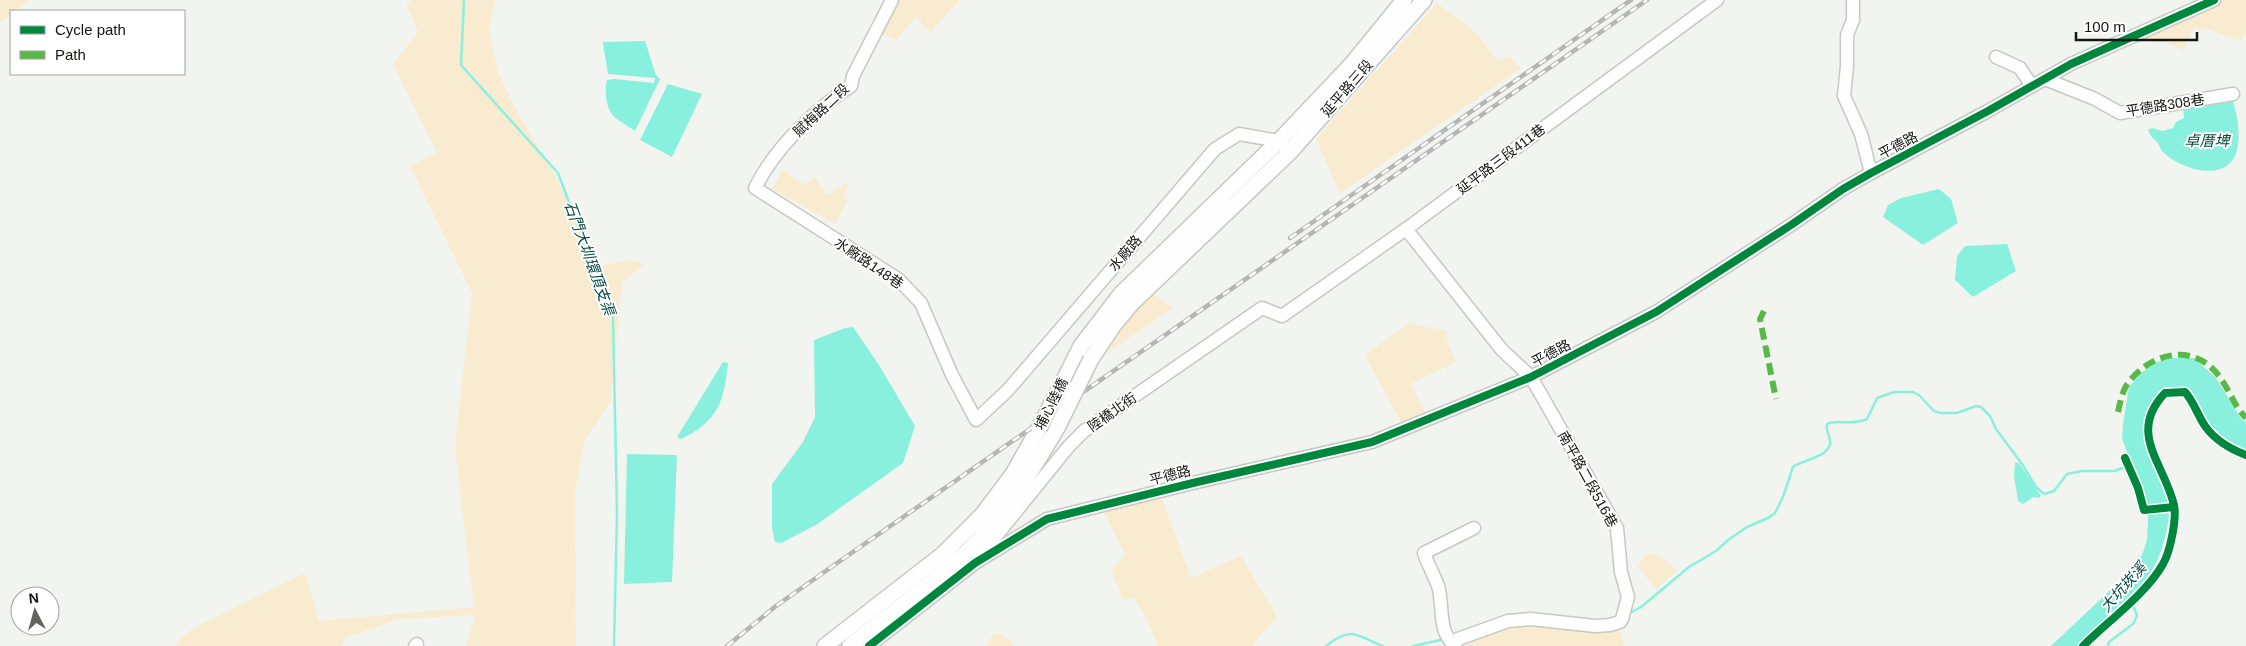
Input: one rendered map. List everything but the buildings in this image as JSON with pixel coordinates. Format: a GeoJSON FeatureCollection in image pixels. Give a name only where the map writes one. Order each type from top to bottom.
{"type":"FeatureCollection","features":[{"type":"Feature","properties":{"kind":"main road","name":"延平路三段"},"geometry":{"type":"LineString","coordinates":[[1267,174],[1285,147],[1404,0]]}},
{"type":"Feature","properties":{"kind":"main road","name":"延平路三段"},"geometry":{"type":"LineString","coordinates":[[1257,162],[1285,147],[1424,0]]}},
{"type":"Feature","properties":{"kind":"main road","name":"埔心陸橋"},"geometry":{"type":"LineString","coordinates":[[831,642],[942,555],[983,514],[1012,474],[1039,428],[1081,346],[1122,294],[1257,162]]}},
{"type":"Feature","properties":{"kind":"main road","name":"埔心陸橋"},"geometry":{"type":"LineString","coordinates":[[850,646],[955,562],[996,520],[1025,482],[1058,426],[1091,359],[1113,326],[1132,303],[1173,261],[1267,174]]}},
{"type":"Feature","properties":{"kind":"street","name":"賦梅路二段"},"geometry":{"type":"LineString","coordinates":[[755,188],[764,171],[797,132],[837,95],[851,86],[853,76],[892,0]]}},
{"type":"Feature","properties":{"kind":"street","name":"延平路三段411巷"},"geometry":{"type":"LineString","coordinates":[[1282,316],[1406,229],[1717,0]]}},
{"type":"Feature","properties":{"kind":"street"},"geometry":{"type":"LineString","coordinates":[[1853,0],[1853,20],[1846,35],[1847,66],[1844,96],[1861,134],[1871,173]]}},
{"type":"Feature","properties":{"kind":"street","name":"平德路"},"geometry":{"type":"LineString","coordinates":[[870,645],[975,563],[1047,518],[1372,442],[1531,377],[1656,312],[1791,225],[1843,189],[1871,173],[2107,46],[2166,23],[2214,0]]}},
{"type":"Feature","properties":{"kind":"street"},"geometry":{"type":"LineString","coordinates":[[1996,57],[2020,68],[2032,86]]}},
{"type":"Feature","properties":{"kind":"street","name":"平德路308巷"},"geometry":{"type":"LineString","coordinates":[[2045,79],[2095,99],[2120,113],[2233,94]]}},
{"type":"Feature","properties":{"kind":"street","name":"水廠路"},"geometry":{"type":"LineString","coordinates":[[976,420],[1008,390],[1215,149],[1239,134],[1285,147]]}},
{"type":"Feature","properties":{"kind":"street","name":"水廠路148巷"},"geometry":{"type":"LineString","coordinates":[[755,188],[898,279],[920,303],[952,375],[976,420]]}},
{"type":"Feature","properties":{"kind":"street","name":"南平路二段516巷"},"geometry":{"type":"LineString","coordinates":[[1406,229],[1502,350],[1531,377],[1617,528],[1621,572],[1628,597],[1624,615],[1610,625],[1595,626],[1531,619],[1508,621],[1451,641]]}},
{"type":"Feature","properties":{"kind":"street","name":"陸橋北街"},"geometry":{"type":"LineString","coordinates":[[975,563],[1062,453],[1084,431],[1262,308],[1282,316]]}},
{"type":"Feature","properties":{"kind":"street"},"geometry":{"type":"LineString","coordinates":[[1451,641],[1439,588],[1424,553],[1474,528]]}},
{"type":"Feature","properties":{"kind":"shaded area"},"geometry":{"type":"Polygon","coordinates":[[[0,0],[29,0],[16,10],[10,10],[10,15],[0,23],[0,0]]]}},
{"type":"Feature","properties":{"kind":"shaded area"},"geometry":{"type":"Polygon","coordinates":[[[411,0],[495,0],[489,28],[498,73],[519,115],[556,177],[599,266],[631,260],[645,264],[622,282],[611,401],[584,441],[575,492],[576,646],[466,646],[475,615],[399,619],[345,638],[341,646],[174,646],[193,628],[305,573],[319,621],[474,607],[455,447],[472,293],[410,166],[437,153],[393,64],[418,32],[407,5],[411,0]]]}},
{"type":"Feature","properties":{"kind":"shaded area"},"geometry":{"type":"Polygon","coordinates":[[[896,0],[959,0],[931,32],[915,17],[897,40],[880,33],[896,0]]]}},
{"type":"Feature","properties":{"kind":"shaded area"},"geometry":{"type":"Polygon","coordinates":[[[2225,0],[2246,0],[2246,32],[2240,41],[2207,29],[2194,28],[2183,50],[2166,42],[2131,41],[2225,0]]]}},
{"type":"Feature","properties":{"kind":"shaded area"},"geometry":{"type":"Polygon","coordinates":[[[1437,3],[1475,32],[1498,61],[1509,56],[1521,68],[1340,193],[1316,139],[1437,3]]]}},
{"type":"Feature","properties":{"kind":"shaded area"},"geometry":{"type":"Polygon","coordinates":[[[783,170],[805,185],[815,177],[826,195],[849,182],[843,197],[848,200],[835,224],[772,189],[783,170]]]}},
{"type":"Feature","properties":{"kind":"shaded area"},"geometry":{"type":"Polygon","coordinates":[[[1151,292],[1173,308],[1107,353],[1120,330],[1151,292]]]}},
{"type":"Feature","properties":{"kind":"shaded area"},"geometry":{"type":"Polygon","coordinates":[[[1409,323],[1446,331],[1448,344],[1456,362],[1411,384],[1427,416],[1403,426],[1365,355],[1409,323]]]}},
{"type":"Feature","properties":{"kind":"shaded area"},"geometry":{"type":"Polygon","coordinates":[[[1162,499],[1191,578],[1241,556],[1277,617],[1251,646],[1158,646],[1147,619],[1133,597],[1123,601],[1112,570],[1125,554],[1104,512],[1162,499]]]}},
{"type":"Feature","properties":{"kind":"shaded area"},"geometry":{"type":"Polygon","coordinates":[[[1647,554],[1660,557],[1677,571],[1656,589],[1638,567],[1641,560],[1647,554]]]}},
{"type":"Feature","properties":{"kind":"shaded area"},"geometry":{"type":"Polygon","coordinates":[[[1533,624],[1599,632],[1619,629],[1625,646],[1462,646],[1504,629],[1533,624]]]}},
{"type":"Feature","properties":{"kind":"shaded area"},"geometry":{"type":"Polygon","coordinates":[[[997,633],[1010,639],[1014,646],[987,646],[991,637],[997,633]]]}},
{"type":"Feature","properties":{"kind":"water"},"geometry":{"type":"Polygon","coordinates":[[[645,41],[656,75],[660,79],[635,131],[615,117],[609,109],[606,96],[607,80],[654,83],[655,78],[608,74],[603,42],[645,41]]]}},
{"type":"Feature","properties":{"kind":"water"},"geometry":{"type":"Polygon","coordinates":[[[668,84],[702,94],[672,157],[640,140],[668,84]]]}},
{"type":"Feature","properties":{"kind":"water","name":"卓厝埤"},"geometry":{"type":"Polygon","coordinates":[[[2232,99],[2239,136],[2237,150],[2229,164],[2221,169],[2211,171],[2200,170],[2179,163],[2162,151],[2148,130],[2152,128],[2163,131],[2173,128],[2176,122],[2184,118],[2183,107],[2232,99]]]}},
{"type":"Feature","properties":{"kind":"water"},"geometry":{"type":"Polygon","coordinates":[[[1939,189],[1951,199],[1958,223],[1923,245],[1883,217],[1888,205],[1901,198],[1939,189]]]}},
{"type":"Feature","properties":{"kind":"water"},"geometry":{"type":"Polygon","coordinates":[[[2007,244],[2016,271],[1973,297],[1955,280],[1957,256],[1965,246],[2007,244]]]}},
{"type":"Feature","properties":{"kind":"water"},"geometry":{"type":"Polygon","coordinates":[[[853,327],[879,365],[915,426],[903,463],[816,525],[781,543],[775,542],[772,528],[772,484],[803,442],[815,417],[814,340],[845,328],[853,327]]]}},
{"type":"Feature","properties":{"kind":"water","name":"大坑崁溪"},"geometry":{"type":"Polygon","coordinates":[[[2171,358],[2194,358],[2216,378],[2242,420],[2246,422],[2246,450],[2237,446],[2211,427],[2195,398],[2186,389],[2173,387],[2158,394],[2147,410],[2144,430],[2147,452],[2163,485],[2168,502],[2169,517],[2159,556],[2154,567],[2135,591],[2078,646],[2051,646],[2124,577],[2142,555],[2147,540],[2148,520],[2146,501],[2122,439],[2123,424],[2129,387],[2141,373],[2157,362],[2171,358]]]}},
{"type":"Feature","properties":{"kind":"water"},"geometry":{"type":"Polygon","coordinates":[[[723,362],[728,363],[724,389],[717,409],[703,425],[693,432],[681,439],[677,437],[723,362]]]}},
{"type":"Feature","properties":{"kind":"water"},"geometry":{"type":"Polygon","coordinates":[[[627,454],[677,455],[672,582],[624,584],[627,454]]]}},
{"type":"Feature","properties":{"kind":"water"},"geometry":{"type":"Polygon","coordinates":[[[2015,463],[2019,463],[2041,496],[2039,498],[2033,497],[2023,504],[2018,501],[2014,476],[2015,463]]]}},
{"type":"Feature","properties":{"kind":"waterway","name":"石門大圳環頂支渠"},"geometry":{"type":"LineString","coordinates":[[464,0],[461,65],[558,173],[613,318],[617,513],[614,646]]}},
{"type":"Feature","properties":{"kind":"waterway"},"geometry":{"type":"LineString","coordinates":[[1628,614],[1641,607],[1689,567],[1716,551],[1728,540],[1747,527],[1775,513],[1783,497],[1793,467],[1820,455],[1828,448],[1830,441],[1827,424],[1856,422],[1867,419],[1877,398],[1894,392],[1913,392],[1919,395],[1934,411],[1941,413],[1957,413],[1976,406],[1981,407],[1990,416],[1996,429],[2022,464],[2036,487],[2044,494],[2054,491],[2067,474],[2082,471],[2114,471],[2135,464]]}},
{"type":"Feature","properties":{"kind":"waterway","name":"大坑崁溪"},"geometry":{"type":"LineString","coordinates":[[2108,646],[2109,642],[2133,624],[2137,616],[2129,594]]}},
{"type":"Feature","properties":{"kind":"waterway"},"geometry":{"type":"LineString","coordinates":[[1326,646],[1335,639],[1349,634],[1361,636],[1383,646]]}},
{"type":"Feature","properties":{"kind":"waterway"},"geometry":{"type":"LineString","coordinates":[[1413,646],[1445,639]]}},
{"type":"Feature","properties":{"kind":"railway"},"geometry":{"type":"LineString","coordinates":[[1290,238],[1631,0]]}},
{"type":"Feature","properties":{"kind":"railway"},"geometry":{"type":"LineString","coordinates":[[727,646],[776,606],[840,561],[1647,0]]}},
{"type":"Feature","properties":{"kind":"marked path"},"geometry":{"type":"LineString","coordinates":[[1764,311],[1760,319],[1776,399]]}},
{"type":"Feature","properties":{"kind":"marked path"},"geometry":{"type":"LineString","coordinates":[[2118,412],[2126,386],[2135,375],[2158,359],[2184,355],[2197,358],[2208,365],[2219,376],[2246,418]]}},
{"type":"Feature","properties":{"kind":"cycle path"},"geometry":{"type":"LineString","coordinates":[[869,646],[975,563],[1047,519],[1372,442],[1531,377],[1656,312],[1791,225],[1843,189],[1871,173],[1988,111],[2071,64],[2214,0]]}},
{"type":"Feature","properties":{"kind":"cycle path"},"geometry":{"type":"LineString","coordinates":[[2083,646],[2147,586],[2163,564],[2168,552],[2174,527],[2175,511],[2149,435],[2149,421],[2154,408],[2165,393],[2185,392],[2213,436],[2229,447],[2246,455]]}},
{"type":"Feature","properties":{"kind":"cycle path"},"geometry":{"type":"LineString","coordinates":[[2125,458],[2138,488],[2144,510],[2174,507]]}}]}
